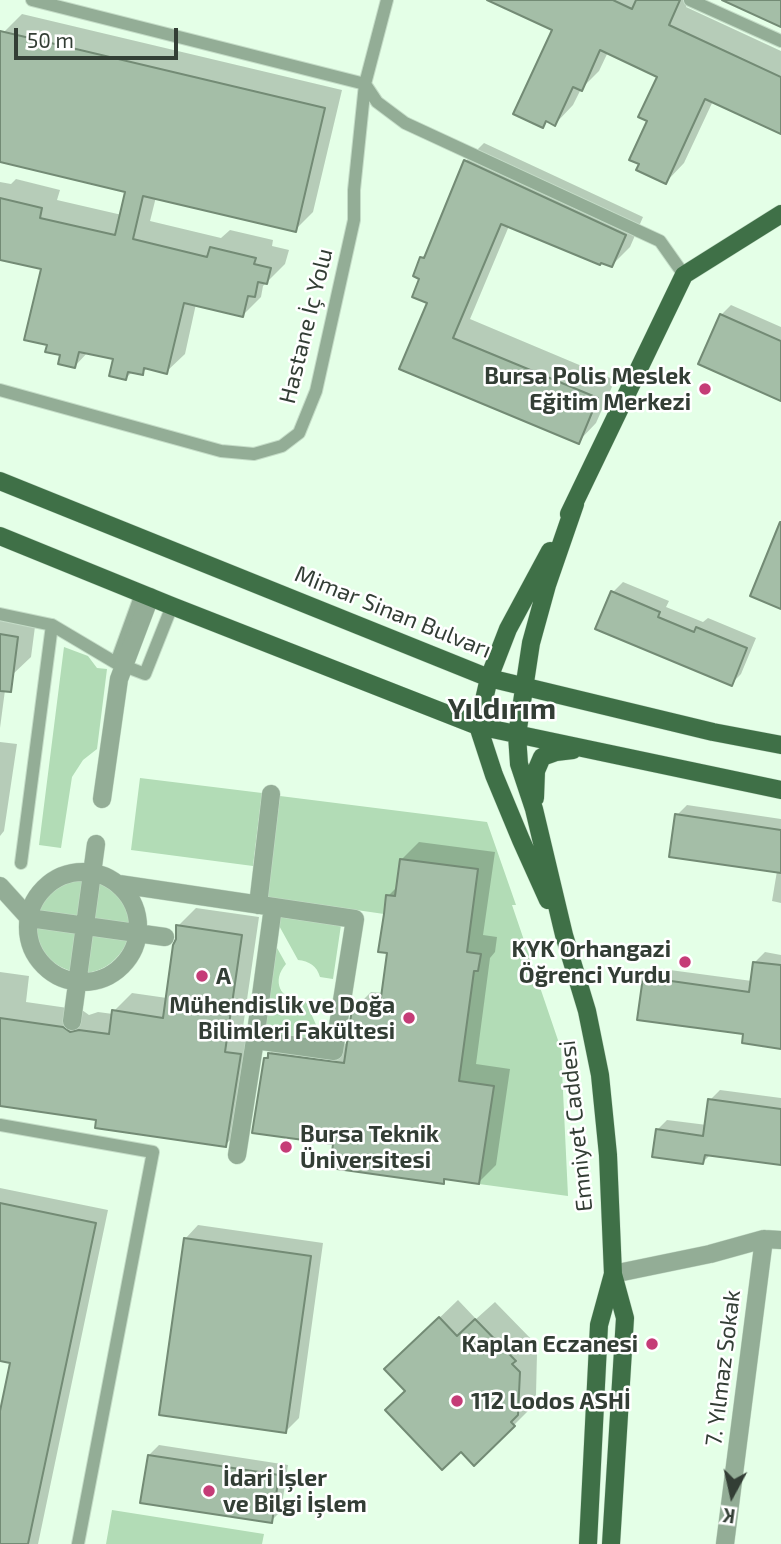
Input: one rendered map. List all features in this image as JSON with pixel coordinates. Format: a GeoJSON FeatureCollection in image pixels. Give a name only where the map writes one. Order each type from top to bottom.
{"type":"FeatureCollection","features":[{"type":"Feature","properties":{"kind":"main road"},"geometry":{"type":"LineString","coordinates":[[564,935],[512,819],[478,726],[489,678],[508,629],[575,504],[684,275],[781,214]]}},
{"type":"Feature","properties":{"kind":"main road","name":"Mimar Sinan Bulvarı"},"geometry":{"type":"LineString","coordinates":[[0,481],[489,678],[713,732],[781,745]]}},
{"type":"Feature","properties":{"kind":"main road"},"geometry":{"type":"LineString","coordinates":[[564,935],[534,808],[519,764],[517,735],[531,643],[547,585],[575,504]]}},
{"type":"Feature","properties":{"kind":"main road"},"geometry":{"type":"LineString","coordinates":[[0,536],[478,726],[781,790]]}},
{"type":"Feature","properties":{"kind":"main road"},"geometry":{"type":"LineString","coordinates":[[534,808],[536,771],[542,757],[556,752],[582,749]]}},
{"type":"Feature","properties":{"kind":"main road","name":"Emniyet Caddesi"},"geometry":{"type":"LineString","coordinates":[[564,935],[587,1011],[600,1075],[608,1155],[613,1274],[625,1318],[611,1544]]}},
{"type":"Feature","properties":{"kind":"main road","name":"Emniyet Caddesi"},"geometry":{"type":"LineString","coordinates":[[588,1544],[599,1325],[613,1274]]}},
{"type":"Feature","properties":{"kind":"street"},"geometry":{"type":"LineString","coordinates":[[102,799],[120,665],[146,595]]}},
{"type":"Feature","properties":{"kind":"street"},"geometry":{"type":"LineString","coordinates":[[237,1155],[255,1040],[266,906],[271,794]]}},
{"type":"Feature","properties":{"kind":"street"},"geometry":{"type":"LineString","coordinates":[[72,1021],[96,845]]}},
{"type":"Feature","properties":{"kind":"street"},"geometry":{"type":"LineString","coordinates":[[72,872],[92,872],[110,877],[119,884],[132,898],[139,926],[131,957],[115,973],[97,981],[67,980],[46,968],[32,949],[27,925],[34,899],[51,881],[72,872]]}},
{"type":"Feature","properties":{"kind":"street"},"geometry":{"type":"LineString","coordinates":[[119,884],[355,919],[334,1051],[255,1040]]}},
{"type":"Feature","properties":{"kind":"street"},"geometry":{"type":"LineString","coordinates":[[0,886],[29,918],[166,937]]}},
{"type":"Feature","properties":{"kind":"street"},"geometry":{"type":"LineString","coordinates":[[613,1274],[772,1240]]}},
{"type":"Feature","properties":{"kind":"street","name":"7. Yılmaz Sokak"},"geometry":{"type":"LineString","coordinates":[[725,1544],[772,1240]]}},
{"type":"Feature","properties":{"kind":"lane"},"geometry":{"type":"LineString","coordinates":[[32,0],[365,84],[377,102],[405,123],[660,241],[684,275]]}},
{"type":"Feature","properties":{"kind":"lane","name":"Hastane İç Yolu"},"geometry":{"type":"LineString","coordinates":[[0,390],[221,451],[254,454],[282,446],[299,433],[316,391],[354,220],[354,190],[365,84],[387,0]]}},
{"type":"Feature","properties":{"kind":"lane"},"geometry":{"type":"LineString","coordinates":[[690,0],[781,41]]}},
{"type":"Feature","properties":{"kind":"lane"},"geometry":{"type":"LineString","coordinates":[[0,614],[52,625],[120,665],[145,674],[173,606]]}},
{"type":"Feature","properties":{"kind":"lane"},"geometry":{"type":"LineString","coordinates":[[21,863],[52,625]]}},
{"type":"Feature","properties":{"kind":"lane"},"geometry":{"type":"LineString","coordinates":[[0,1125],[153,1152],[78,1544]]}},
{"type":"Feature","properties":{"kind":"green space"},"geometry":{"type":"Polygon","coordinates":[[[64,647],[88,656],[97,668],[107,669],[97,749],[83,760],[72,777],[61,848],[39,845],[64,647]]]}},
{"type":"Feature","properties":{"kind":"green space"},"geometry":{"type":"Polygon","coordinates":[[[140,778],[262,793],[253,866],[131,850],[140,778]]]}},
{"type":"Feature","properties":{"kind":"green space"},"geometry":{"type":"Polygon","coordinates":[[[280,796],[487,822],[561,1049],[568,1196],[479,1184],[494,1086],[459,1081],[474,971],[478,971],[481,955],[467,952],[478,870],[400,859],[395,896],[386,896],[384,914],[267,897],[280,796]]]}},
{"type":"Feature","properties":{"kind":"green space"},"geometry":{"type":"Polygon","coordinates":[[[75,878],[84,878],[78,917],[38,912],[52,890],[75,878]]]}},
{"type":"Feature","properties":{"kind":"green space"},"geometry":{"type":"Polygon","coordinates":[[[99,881],[117,892],[131,924],[94,918],[99,881]]]}},
{"type":"Feature","properties":{"kind":"green space"},"geometry":{"type":"Polygon","coordinates":[[[278,917],[341,925],[333,979],[320,977],[312,965],[298,960],[277,922],[278,917]]]}},
{"type":"Feature","properties":{"kind":"green space"},"geometry":{"type":"Polygon","coordinates":[[[35,927],[77,933],[72,971],[64,969],[46,955],[35,927]]]}},
{"type":"Feature","properties":{"kind":"green space"},"geometry":{"type":"Polygon","coordinates":[[[91,935],[129,940],[112,962],[100,970],[85,973],[91,935]]]}},
{"type":"Feature","properties":{"kind":"green space"},"geometry":{"type":"Polygon","coordinates":[[[272,939],[286,964],[279,978],[281,990],[290,998],[305,1000],[325,1045],[264,1036],[272,939]]]}},
{"type":"Feature","properties":{"kind":"green space"},"geometry":{"type":"Polygon","coordinates":[[[112,1510],[264,1534],[262,1544],[106,1544],[112,1510]]]}},
{"type":"Feature","properties":{"kind":"building"},"geometry":{"type":"Polygon","coordinates":[[[487,0],[613,0],[632,9],[636,0],[680,0],[669,25],[781,77],[781,134],[705,99],[666,184],[636,170],[639,164],[629,160],[647,121],[638,117],[657,77],[600,50],[582,91],[573,87],[555,126],[546,121],[543,128],[513,114],[552,30],[487,0]]]}},
{"type":"Feature","properties":{"kind":"building"},"geometry":{"type":"Polygon","coordinates":[[[722,0],[781,0],[781,27],[722,0]]]}},
{"type":"Feature","properties":{"kind":"building"},"geometry":{"type":"Polygon","coordinates":[[[0,31],[325,108],[296,232],[143,196],[133,239],[207,257],[210,247],[256,258],[254,264],[271,268],[267,284],[258,282],[255,297],[248,296],[243,317],[184,303],[167,374],[144,368],[143,375],[128,372],[126,380],[109,376],[113,359],[79,352],[75,368],[58,364],[60,355],[45,352],[47,345],[24,340],[41,269],[0,260],[0,198],[42,208],[40,218],[115,235],[125,192],[0,162],[0,31]]]}},
{"type":"Feature","properties":{"kind":"building"},"geometry":{"type":"Polygon","coordinates":[[[464,160],[626,235],[612,267],[601,263],[600,265],[501,224],[453,338],[598,398],[579,444],[399,369],[427,303],[412,297],[419,279],[413,276],[420,257],[424,258],[464,160]]]}},
{"type":"Feature","properties":{"kind":"building"},"geometry":{"type":"Polygon","coordinates":[[[720,314],[781,341],[781,401],[698,364],[720,314]]]}},
{"type":"Feature","properties":{"kind":"building"},"geometry":{"type":"Polygon","coordinates":[[[781,522],[781,609],[750,596],[781,522]]]}},
{"type":"Feature","properties":{"kind":"building"},"geometry":{"type":"Polygon","coordinates":[[[611,591],[660,612],[658,617],[694,632],[696,627],[747,648],[732,686],[595,629],[611,591]]]}},
{"type":"Feature","properties":{"kind":"building"},"geometry":{"type":"Polygon","coordinates":[[[0,634],[18,637],[11,692],[0,691],[0,634]]]}},
{"type":"Feature","properties":{"kind":"building"},"geometry":{"type":"Polygon","coordinates":[[[675,814],[781,830],[781,873],[669,857],[675,814]]]}},
{"type":"Feature","properties":{"kind":"building","name":"Mühendislik ve Doğa Bilimleri Fakültesi"},"geometry":{"type":"Polygon","coordinates":[[[400,859],[478,869],[467,952],[481,954],[478,971],[474,971],[459,1081],[494,1086],[479,1184],[444,1179],[444,1184],[330,1168],[333,1144],[252,1133],[264,1058],[268,1058],[268,1053],[344,1063],[352,1009],[379,1012],[387,953],[378,952],[386,895],[395,896],[400,859]]]}},
{"type":"Feature","properties":{"kind":"building"},"geometry":{"type":"Polygon","coordinates":[[[176,925],[242,935],[225,1052],[241,1054],[226,1147],[95,1128],[96,1120],[0,1106],[0,1018],[63,1027],[70,1032],[79,1030],[109,1034],[112,1010],[163,1018],[176,925]]]}},
{"type":"Feature","properties":{"kind":"building"},"geometry":{"type":"Polygon","coordinates":[[[753,962],[781,965],[781,1049],[742,1043],[743,1034],[637,1020],[643,977],[749,992],[753,962]]]}},
{"type":"Feature","properties":{"kind":"building"},"geometry":{"type":"Polygon","coordinates":[[[708,1099],[781,1109],[781,1165],[705,1155],[703,1164],[652,1157],[656,1129],[703,1136],[708,1099]]]}},
{"type":"Feature","properties":{"kind":"building"},"geometry":{"type":"Polygon","coordinates":[[[0,1203],[96,1223],[28,1544],[0,1544],[0,1411],[10,1363],[0,1361],[0,1203]]]}},
{"type":"Feature","properties":{"kind":"building"},"geometry":{"type":"Polygon","coordinates":[[[184,1238],[311,1256],[286,1433],[159,1415],[184,1238]]]}},
{"type":"Feature","properties":{"kind":"building","name":"112 Lodos ASHİ"},"geometry":{"type":"Polygon","coordinates":[[[439,1317],[457,1336],[475,1319],[516,1361],[512,1364],[520,1372],[518,1415],[511,1422],[515,1426],[474,1466],[461,1452],[442,1470],[385,1410],[405,1391],[384,1369],[439,1317]]]}},
{"type":"Feature","properties":{"kind":"building","name":"İdari İşler ve Bilgi İşlem"},"geometry":{"type":"Polygon","coordinates":[[[148,1455],[279,1475],[272,1523],[140,1503],[148,1455]]]}},
{"type":"Feature","properties":{"kind":"place","name":"Bursa Polis Meslek Eğitim Merkezi"},"geometry":{"type":"Point","coordinates":[705,389]}},
{"type":"Feature","properties":{"kind":"place","name":"KYK Orhangazi Öğrenci Yurdu"},"geometry":{"type":"Point","coordinates":[685,962]}},
{"type":"Feature","properties":{"kind":"place","name":"A"},"geometry":{"type":"Point","coordinates":[202,976]}},
{"type":"Feature","properties":{"kind":"place","name":"Mühendislik ve Doğa Bilimleri Fakültesi"},"geometry":{"type":"Point","coordinates":[409,1018]}},
{"type":"Feature","properties":{"kind":"place","name":"Bursa Teknik Üniversitesi"},"geometry":{"type":"Point","coordinates":[286,1147]}},
{"type":"Feature","properties":{"kind":"place","name":"Kaplan Eczanesi"},"geometry":{"type":"Point","coordinates":[652,1344]}},
{"type":"Feature","properties":{"kind":"place","name":"112 Lodos ASHİ"},"geometry":{"type":"Point","coordinates":[457,1401]}},
{"type":"Feature","properties":{"kind":"place","name":"İdari İşler ve Bilgi İşlem"},"geometry":{"type":"Point","coordinates":[209,1491]}},
{"type":"Feature","properties":{"kind":"district","name":"Yıldırım"},"geometry":{"type":"Point","coordinates":[502,709]}}]}
